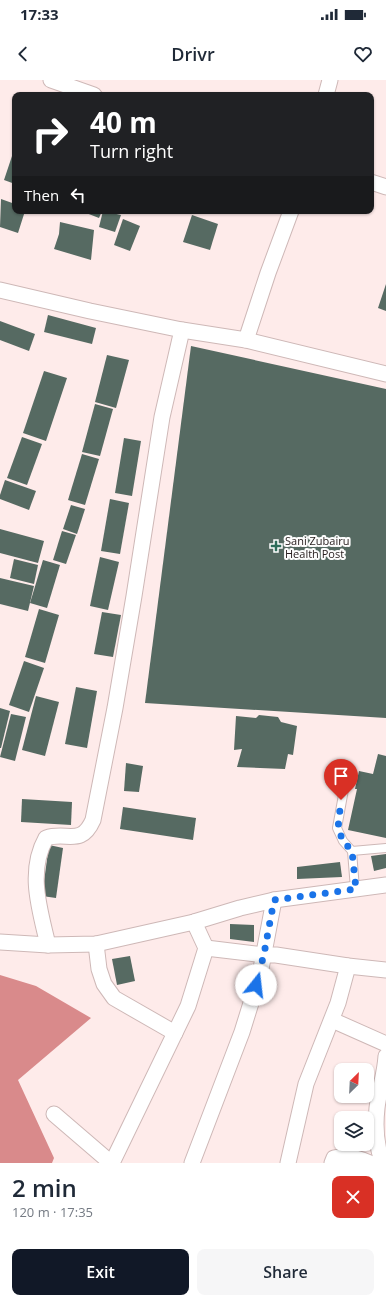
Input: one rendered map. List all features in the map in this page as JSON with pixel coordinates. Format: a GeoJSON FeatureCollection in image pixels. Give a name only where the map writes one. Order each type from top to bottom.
{"type":"FeatureCollection","features":[{"type":"Feature","properties":{"kind":"street"},"geometry":{"type":"LineString","coordinates":[[51,80],[85,92]]}},
{"type":"Feature","properties":{"kind":"street"},"geometry":{"type":"LineString","coordinates":[[327,92],[330,80]]}},
{"type":"Feature","properties":{"kind":"street"},"geometry":{"type":"LineString","coordinates":[[374,183],[386,188]]}},
{"type":"Feature","properties":{"kind":"street"},"geometry":{"type":"LineString","coordinates":[[246,340],[268,273],[290,214]]}},
{"type":"Feature","properties":{"kind":"street"},"geometry":{"type":"LineString","coordinates":[[0,290],[182,330],[246,340],[386,374]]}},
{"type":"Feature","properties":{"kind":"street"},"geometry":{"type":"LineString","coordinates":[[48,945],[36,893],[38,859],[46,838],[53,836],[76,837],[88,830],[93,820],[115,708],[162,417],[182,330]]}},
{"type":"Feature","properties":{"kind":"street"},"geometry":{"type":"LineString","coordinates":[[0,942],[48,945],[96,944],[194,922],[240,908],[274,900],[386,885]]}},
{"type":"Feature","properties":{"kind":"street"},"geometry":{"type":"LineString","coordinates":[[192,1163],[242,1032],[260,974],[274,900]]}},
{"type":"Feature","properties":{"kind":"street"},"geometry":{"type":"LineString","coordinates":[[54,1114],[111,1163],[188,1006],[206,948],[194,922]]}},
{"type":"Feature","properties":{"kind":"street"},"geometry":{"type":"LineString","coordinates":[[96,944],[99,969],[104,984],[114,998],[175,1033]]}},
{"type":"Feature","properties":{"kind":"street"},"geometry":{"type":"LineString","coordinates":[[206,948],[276,954],[348,966],[386,970]]}},
{"type":"Feature","properties":{"kind":"street"},"geometry":{"type":"LineString","coordinates":[[288,1163],[306,1084],[332,1020],[348,966]]}},
{"type":"Feature","properties":{"kind":"street"},"geometry":{"type":"LineString","coordinates":[[332,1020],[386,1044]]}},
{"type":"Feature","properties":{"kind":"street"},"geometry":{"type":"LineString","coordinates":[[382,1163],[377,1139],[377,1109],[386,1056]]}},
{"type":"Feature","properties":{"kind":"street"},"geometry":{"type":"LineString","coordinates":[[332,1163],[334,1158],[343,1156],[370,1163]]}},
{"type":"Feature","properties":{"kind":"lane"},"geometry":{"type":"LineString","coordinates":[[347,773],[341,800],[338,828],[343,841],[352,851],[356,889]]}},
{"type":"Feature","properties":{"kind":"lane"},"geometry":{"type":"LineString","coordinates":[[352,851],[386,848]]}},
{"type":"Feature","properties":{"kind":"shaded area"},"geometry":{"type":"Polygon","coordinates":[[[0,975],[36,986],[91,1018],[18,1080],[54,1158],[52,1163],[0,1163],[0,975]]]}},
{"type":"Feature","properties":{"kind":"building"},"geometry":{"type":"Polygon","coordinates":[[[12,156],[12,183],[4,180],[12,156]]]}},
{"type":"Feature","properties":{"kind":"building"},"geometry":{"type":"Polygon","coordinates":[[[1,199],[12,203],[12,214],[24,214],[18,233],[0,227],[1,199]]]}},
{"type":"Feature","properties":{"kind":"building"},"geometry":{"type":"Polygon","coordinates":[[[89,214],[101,214],[99,218],[89,214]]]}},
{"type":"Feature","properties":{"kind":"building"},"geometry":{"type":"Polygon","coordinates":[[[102,214],[121,215],[115,232],[99,227],[102,214]]]}},
{"type":"Feature","properties":{"kind":"building"},"geometry":{"type":"Polygon","coordinates":[[[192,215],[218,224],[210,250],[183,242],[192,215]]]}},
{"type":"Feature","properties":{"kind":"building"},"geometry":{"type":"Polygon","coordinates":[[[123,219],[140,226],[130,251],[114,245],[123,219]]]}},
{"type":"Feature","properties":{"kind":"building"},"geometry":{"type":"Polygon","coordinates":[[[60,222],[94,230],[91,260],[54,249],[59,234],[60,222]]]}},
{"type":"Feature","properties":{"kind":"building"},"geometry":{"type":"Polygon","coordinates":[[[386,284],[386,311],[378,308],[386,284]]]}},
{"type":"Feature","properties":{"kind":"building"},"geometry":{"type":"Polygon","coordinates":[[[48,315],[96,328],[92,344],[44,332],[48,315]]]}},
{"type":"Feature","properties":{"kind":"building"},"geometry":{"type":"Polygon","coordinates":[[[0,321],[35,334],[29,351],[0,340],[0,321]]]}},
{"type":"Feature","properties":{"kind":"building","name":"Sani Zubairu Health Post"},"geometry":{"type":"Polygon","coordinates":[[[191,346],[386,389],[386,718],[145,703],[191,346]]]}},
{"type":"Feature","properties":{"kind":"building"},"geometry":{"type":"Polygon","coordinates":[[[107,355],[129,360],[116,408],[95,402],[107,355]]]}},
{"type":"Feature","properties":{"kind":"building"},"geometry":{"type":"Polygon","coordinates":[[[44,371],[67,378],[46,441],[23,433],[44,371]]]}},
{"type":"Feature","properties":{"kind":"building"},"geometry":{"type":"Polygon","coordinates":[[[95,404],[113,409],[100,456],[82,452],[95,404]]]}},
{"type":"Feature","properties":{"kind":"building"},"geometry":{"type":"Polygon","coordinates":[[[22,437],[42,444],[27,485],[7,478],[22,437]]]}},
{"type":"Feature","properties":{"kind":"building"},"geometry":{"type":"Polygon","coordinates":[[[124,438],[141,441],[132,496],[115,493],[124,438]]]}},
{"type":"Feature","properties":{"kind":"building"},"geometry":{"type":"Polygon","coordinates":[[[82,454],[99,459],[85,505],[68,500],[82,454]]]}},
{"type":"Feature","properties":{"kind":"building"},"geometry":{"type":"Polygon","coordinates":[[[5,480],[36,491],[29,510],[0,499],[5,480]]]}},
{"type":"Feature","properties":{"kind":"building"},"geometry":{"type":"Polygon","coordinates":[[[110,499],[129,503],[120,554],[101,551],[110,499]]]}},
{"type":"Feature","properties":{"kind":"building"},"geometry":{"type":"Polygon","coordinates":[[[71,505],[85,509],[77,534],[63,529],[71,505]]]}},
{"type":"Feature","properties":{"kind":"building"},"geometry":{"type":"Polygon","coordinates":[[[0,529],[44,541],[38,563],[0,553],[0,529]]]}},
{"type":"Feature","properties":{"kind":"building"},"geometry":{"type":"Polygon","coordinates":[[[62,531],[76,535],[66,564],[53,560],[62,531]]]}},
{"type":"Feature","properties":{"kind":"building"},"geometry":{"type":"Polygon","coordinates":[[[100,557],[119,562],[108,610],[90,606],[100,557]]]}},
{"type":"Feature","properties":{"kind":"building"},"geometry":{"type":"Polygon","coordinates":[[[14,559],[38,565],[34,584],[10,578],[14,559]]]}},
{"type":"Feature","properties":{"kind":"building"},"geometry":{"type":"Polygon","coordinates":[[[43,560],[60,565],[47,608],[30,603],[43,560]]]}},
{"type":"Feature","properties":{"kind":"building"},"geometry":{"type":"Polygon","coordinates":[[[0,578],[34,586],[28,611],[0,604],[0,578]]]}},
{"type":"Feature","properties":{"kind":"building"},"geometry":{"type":"Polygon","coordinates":[[[39,609],[59,615],[45,663],[25,657],[39,609]]]}},
{"type":"Feature","properties":{"kind":"building"},"geometry":{"type":"Polygon","coordinates":[[[102,612],[121,615],[113,657],[94,654],[102,612]]]}},
{"type":"Feature","properties":{"kind":"building"},"geometry":{"type":"Polygon","coordinates":[[[24,661],[44,668],[29,712],[9,705],[24,661]]]}},
{"type":"Feature","properties":{"kind":"building"},"geometry":{"type":"Polygon","coordinates":[[[76,687],[97,691],[87,748],[65,744],[76,687]]]}},
{"type":"Feature","properties":{"kind":"building"},"geometry":{"type":"Polygon","coordinates":[[[36,696],[59,702],[45,756],[22,750],[36,696]]]}},
{"type":"Feature","properties":{"kind":"building"},"geometry":{"type":"Polygon","coordinates":[[[0,708],[10,711],[1,748],[0,748],[0,708]]]}},
{"type":"Feature","properties":{"kind":"building"},"geometry":{"type":"Polygon","coordinates":[[[11,714],[26,717],[15,761],[0,757],[11,714]]]}},
{"type":"Feature","properties":{"kind":"building"},"geometry":{"type":"Polygon","coordinates":[[[259,715],[278,717],[281,722],[297,726],[293,755],[288,754],[285,769],[237,767],[242,749],[234,750],[236,716],[256,718],[259,715]]]}},
{"type":"Feature","properties":{"kind":"building"},"geometry":{"type":"Polygon","coordinates":[[[378,754],[386,756],[386,838],[348,830],[357,789],[355,789],[359,771],[373,774],[378,754]]]}},
{"type":"Feature","properties":{"kind":"building"},"geometry":{"type":"Polygon","coordinates":[[[126,763],[143,766],[139,792],[124,791],[126,763]]]}},
{"type":"Feature","properties":{"kind":"building"},"geometry":{"type":"Polygon","coordinates":[[[22,799],[72,802],[71,825],[21,822],[22,799]]]}},
{"type":"Feature","properties":{"kind":"building"},"geometry":{"type":"Polygon","coordinates":[[[123,807],[196,818],[193,840],[120,829],[123,807]]]}},
{"type":"Feature","properties":{"kind":"building"},"geometry":{"type":"Polygon","coordinates":[[[49,845],[63,848],[56,898],[42,896],[49,845]]]}},
{"type":"Feature","properties":{"kind":"building"},"geometry":{"type":"Polygon","coordinates":[[[386,854],[386,868],[374,871],[371,856],[386,854]]]}},
{"type":"Feature","properties":{"kind":"building"},"geometry":{"type":"Polygon","coordinates":[[[340,862],[342,877],[297,879],[297,867],[340,862]]]}},
{"type":"Feature","properties":{"kind":"building"},"geometry":{"type":"Polygon","coordinates":[[[230,924],[254,925],[254,942],[230,939],[230,924]]]}},
{"type":"Feature","properties":{"kind":"building"},"geometry":{"type":"Polygon","coordinates":[[[130,956],[135,981],[117,985],[112,959],[130,956]]]}},
{"type":"Feature","properties":{"kind":"place","name":"Sani Zubairu Health Post"},"geometry":{"type":"Point","coordinates":[276,546]}},
{"type":"Feature","properties":{"kind":"route"},"geometry":{"type":"LineString","coordinates":[[256,985],[260,974],[274,900],[356,889],[352,851],[343,841],[338,828],[341,800]]}}]}
